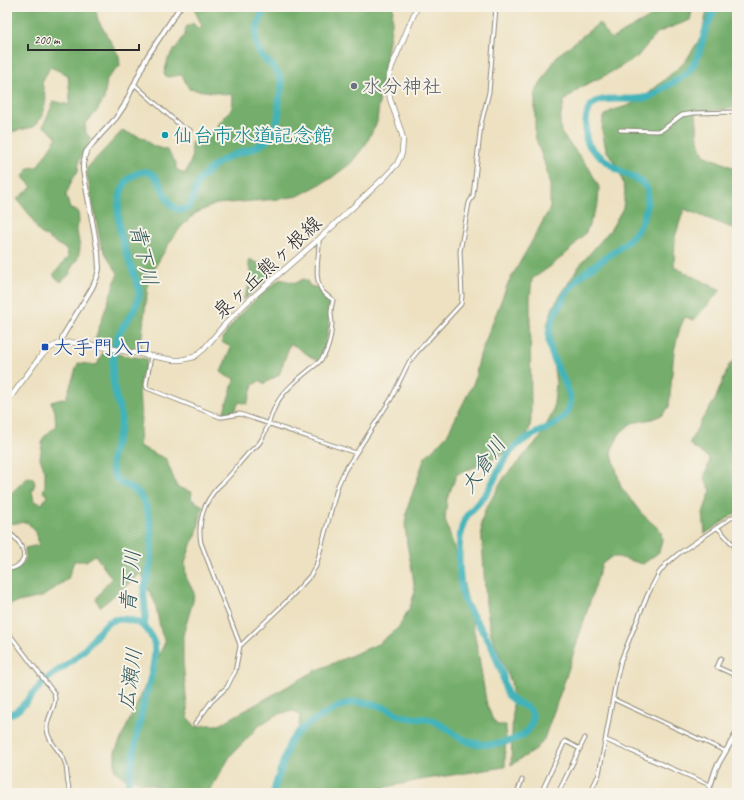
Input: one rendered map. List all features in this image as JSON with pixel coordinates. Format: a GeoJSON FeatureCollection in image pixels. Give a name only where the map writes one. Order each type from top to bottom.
{"type":"FeatureCollection","features":[{"type":"Feature","properties":{"kind":"main road","name":"泉ヶ丘熊ヶ根線"},"geometry":{"type":"LineString","coordinates":[[7,402],[46,350],[62,343],[72,342],[93,345],[173,360],[190,358],[198,354],[204,350],[225,324],[247,302],[319,240],[385,177],[397,164],[403,148],[401,131],[390,95],[389,76],[417,7]]}},
{"type":"Feature","properties":{"kind":"street"},"geometry":{"type":"LineString","coordinates":[[62,343],[64,334],[92,288],[99,269],[98,252],[82,170],[86,152],[116,118],[124,106],[147,57],[180,7]]}},
{"type":"Feature","properties":{"kind":"street"},"geometry":{"type":"LineString","coordinates":[[240,646],[290,598],[314,571],[338,486],[345,470],[391,399],[409,362],[461,304],[460,251],[469,203],[473,196],[480,124],[489,92],[496,7]]}},
{"type":"Feature","properties":{"kind":"street"},"geometry":{"type":"LineString","coordinates":[[134,84],[182,127],[190,130]]}},
{"type":"Feature","properties":{"kind":"street"},"geometry":{"type":"LineString","coordinates":[[620,130],[657,131],[662,130],[682,115],[694,113],[737,113]]}},
{"type":"Feature","properties":{"kind":"street"},"geometry":{"type":"LineString","coordinates":[[195,724],[211,702],[227,687],[235,672],[240,646],[203,551],[199,534],[202,513],[213,493],[261,440],[277,402],[283,393],[324,357],[331,336],[331,314],[333,300],[324,293],[319,286],[319,240]]}},
{"type":"Feature","properties":{"kind":"street"},"geometry":{"type":"LineString","coordinates":[[152,356],[146,385],[147,388],[220,417],[240,414],[356,453]]}},
{"type":"Feature","properties":{"kind":"street"},"geometry":{"type":"LineString","coordinates":[[590,793],[599,774],[621,660],[647,596],[659,573],[666,564],[678,554],[737,514]]}},
{"type":"Feature","properties":{"kind":"street"},"geometry":{"type":"LineString","coordinates":[[717,527],[737,550]]}},
{"type":"Feature","properties":{"kind":"street"},"geometry":{"type":"LineString","coordinates":[[7,532],[18,540],[24,555],[23,561],[14,568],[7,568]]}},
{"type":"Feature","properties":{"kind":"street"},"geometry":{"type":"LineString","coordinates":[[7,631],[54,693],[55,705],[48,720],[47,732],[52,743],[65,761],[68,784],[71,793]]}},
{"type":"Feature","properties":{"kind":"street"},"geometry":{"type":"LineString","coordinates":[[721,658],[717,667],[737,676]]}},
{"type":"Feature","properties":{"kind":"street"},"geometry":{"type":"LineString","coordinates":[[613,699],[725,751]]}},
{"type":"Feature","properties":{"kind":"street"},"geometry":{"type":"LineString","coordinates":[[708,793],[716,768],[737,732]]}},
{"type":"Feature","properties":{"kind":"street"},"geometry":{"type":"LineString","coordinates":[[558,793],[585,738]]}},
{"type":"Feature","properties":{"kind":"street"},"geometry":{"type":"LineString","coordinates":[[606,740],[710,785]]}},
{"type":"Feature","properties":{"kind":"street"},"geometry":{"type":"LineString","coordinates":[[541,793],[565,741],[580,749]]}},
{"type":"Feature","properties":{"kind":"street"},"geometry":{"type":"LineString","coordinates":[[517,793],[522,780]]}},
{"type":"Feature","properties":{"kind":"green space"},"geometry":{"type":"Polygon","coordinates":[[[7,7],[95,7],[98,20],[119,56],[120,66],[107,79],[104,99],[95,114],[85,123],[86,133],[91,139],[79,161],[78,171],[72,180],[66,195],[70,209],[78,211],[79,222],[76,226],[80,248],[78,258],[69,275],[61,282],[53,275],[68,257],[67,250],[39,232],[29,214],[17,199],[32,187],[23,177],[28,168],[37,167],[57,137],[43,126],[54,101],[69,105],[70,97],[68,75],[50,67],[42,83],[46,99],[43,115],[34,127],[10,132],[7,135],[7,7]]]}},
{"type":"Feature","properties":{"kind":"green space"},"geometry":{"type":"Polygon","coordinates":[[[195,7],[393,7],[392,23],[380,94],[377,122],[366,144],[351,163],[330,179],[298,196],[216,204],[196,213],[181,227],[149,277],[140,351],[94,342],[118,273],[101,245],[86,169],[122,131],[144,138],[153,146],[167,150],[176,163],[176,169],[185,174],[192,158],[191,143],[198,141],[201,142],[210,138],[211,133],[232,108],[233,95],[189,89],[182,75],[167,77],[164,74],[168,59],[185,35],[186,27],[193,23],[198,29],[202,26],[195,11],[195,7]]]}},
{"type":"Feature","properties":{"kind":"green space"},"geometry":{"type":"Polygon","coordinates":[[[661,7],[693,7],[690,20],[657,33],[637,57],[606,75],[581,87],[564,101],[560,120],[561,133],[589,168],[599,187],[598,204],[586,232],[569,251],[532,279],[530,298],[531,419],[528,432],[516,446],[497,458],[457,474],[447,499],[445,519],[461,571],[478,651],[486,701],[492,718],[497,725],[506,725],[505,767],[420,780],[378,789],[380,793],[273,793],[273,785],[278,769],[299,727],[300,716],[295,711],[274,716],[260,725],[231,755],[210,790],[206,793],[183,793],[123,777],[115,771],[115,752],[165,642],[161,632],[155,603],[141,573],[100,607],[96,599],[104,587],[112,579],[95,555],[86,561],[74,561],[68,579],[42,597],[7,606],[7,571],[16,569],[23,564],[25,558],[25,548],[39,545],[36,532],[27,522],[7,524],[7,497],[28,477],[33,478],[35,484],[32,491],[34,501],[42,504],[47,496],[43,492],[45,486],[45,471],[40,458],[43,438],[56,426],[55,411],[51,402],[66,398],[78,363],[97,365],[103,352],[147,359],[145,370],[141,377],[139,392],[141,417],[139,446],[166,459],[177,487],[192,492],[191,499],[203,506],[196,536],[192,542],[185,563],[186,577],[194,593],[183,635],[183,661],[188,718],[196,727],[219,725],[315,671],[378,644],[398,628],[410,607],[415,591],[405,524],[408,506],[425,457],[447,435],[474,382],[480,355],[508,283],[550,208],[550,186],[545,165],[535,136],[535,93],[557,56],[599,23],[611,39],[647,19],[661,7]]]}},
{"type":"Feature","properties":{"kind":"green space"},"geometry":{"type":"Polygon","coordinates":[[[708,7],[737,7],[737,109],[696,111],[698,140],[704,155],[737,169],[737,230],[684,209],[675,237],[674,267],[721,290],[694,320],[685,317],[680,328],[674,351],[669,407],[662,415],[652,419],[632,423],[620,433],[611,451],[621,487],[642,514],[661,531],[662,540],[659,552],[643,564],[618,557],[611,557],[602,564],[565,680],[544,739],[535,750],[511,765],[513,701],[511,682],[491,634],[486,605],[481,523],[485,510],[505,476],[540,438],[553,412],[556,384],[547,325],[553,307],[580,265],[611,229],[623,208],[625,191],[619,169],[606,150],[602,131],[603,117],[611,111],[641,100],[685,62],[701,37],[708,7]]]}},
{"type":"Feature","properties":{"kind":"green space"},"geometry":{"type":"Polygon","coordinates":[[[249,259],[277,272],[243,300],[253,276],[249,267],[249,259]]]}},
{"type":"Feature","properties":{"kind":"green space"},"geometry":{"type":"Polygon","coordinates":[[[280,279],[296,283],[303,279],[307,281],[310,286],[319,288],[322,294],[330,301],[328,314],[329,324],[325,348],[317,361],[290,344],[279,375],[263,384],[261,380],[253,385],[247,404],[239,402],[235,411],[223,414],[235,378],[228,377],[221,372],[231,347],[221,342],[240,315],[280,279]]]}},
{"type":"Feature","properties":{"kind":"green space"},"geometry":{"type":"Polygon","coordinates":[[[737,358],[737,512],[705,534],[703,513],[711,490],[704,479],[710,459],[689,444],[701,421],[715,400],[729,365],[737,358]]]}},
{"type":"Feature","properties":{"kind":"waterway","name":"青下川"},"geometry":{"type":"LineString","coordinates":[[144,627],[144,593],[151,556],[149,516],[142,498],[138,493],[124,485],[116,478],[113,472],[112,464],[113,453],[121,426],[120,411],[113,378],[114,354],[118,336],[135,307],[139,297],[139,289],[120,231],[118,212],[119,203],[122,190],[126,182],[136,174],[145,172],[152,174],[157,179],[169,202],[175,208],[182,210],[186,209],[191,204],[199,181],[211,168],[229,157],[259,146],[271,135],[278,119],[282,83],[276,71],[265,60],[257,46],[256,31],[265,7]]}},
{"type":"Feature","properties":{"kind":"waterway","name":"大倉川"},"geometry":{"type":"LineString","coordinates":[[273,793],[289,745],[295,736],[312,722],[348,703],[368,703],[386,708],[398,715],[432,720],[471,743],[492,744],[505,742],[520,737],[529,729],[532,714],[530,710],[511,699],[508,695],[493,649],[470,612],[464,599],[459,569],[459,546],[463,525],[466,517],[487,493],[511,450],[525,439],[558,422],[569,410],[570,397],[568,390],[551,352],[549,335],[552,320],[573,284],[582,275],[629,240],[642,222],[646,210],[648,194],[645,185],[615,168],[588,145],[586,139],[586,119],[588,111],[592,105],[602,100],[649,97],[684,76],[695,61],[715,7]]}},
{"type":"Feature","properties":{"kind":"waterway","name":"広瀬川"},"geometry":{"type":"LineString","coordinates":[[7,715],[19,709],[47,679],[81,653],[109,622],[123,619],[142,625],[148,630],[152,639],[155,647],[155,657],[132,761],[127,793]]}},
{"type":"Feature","properties":{"kind":"place","name":"水分神社"},"geometry":{"type":"Point","coordinates":[354,86]}},
{"type":"Feature","properties":{"kind":"place","name":"仙台市水道記念館"},"geometry":{"type":"Point","coordinates":[165,135]}},
{"type":"Feature","properties":{"kind":"place","name":"大手門入口"},"geometry":{"type":"Point","coordinates":[45,347]}}]}
